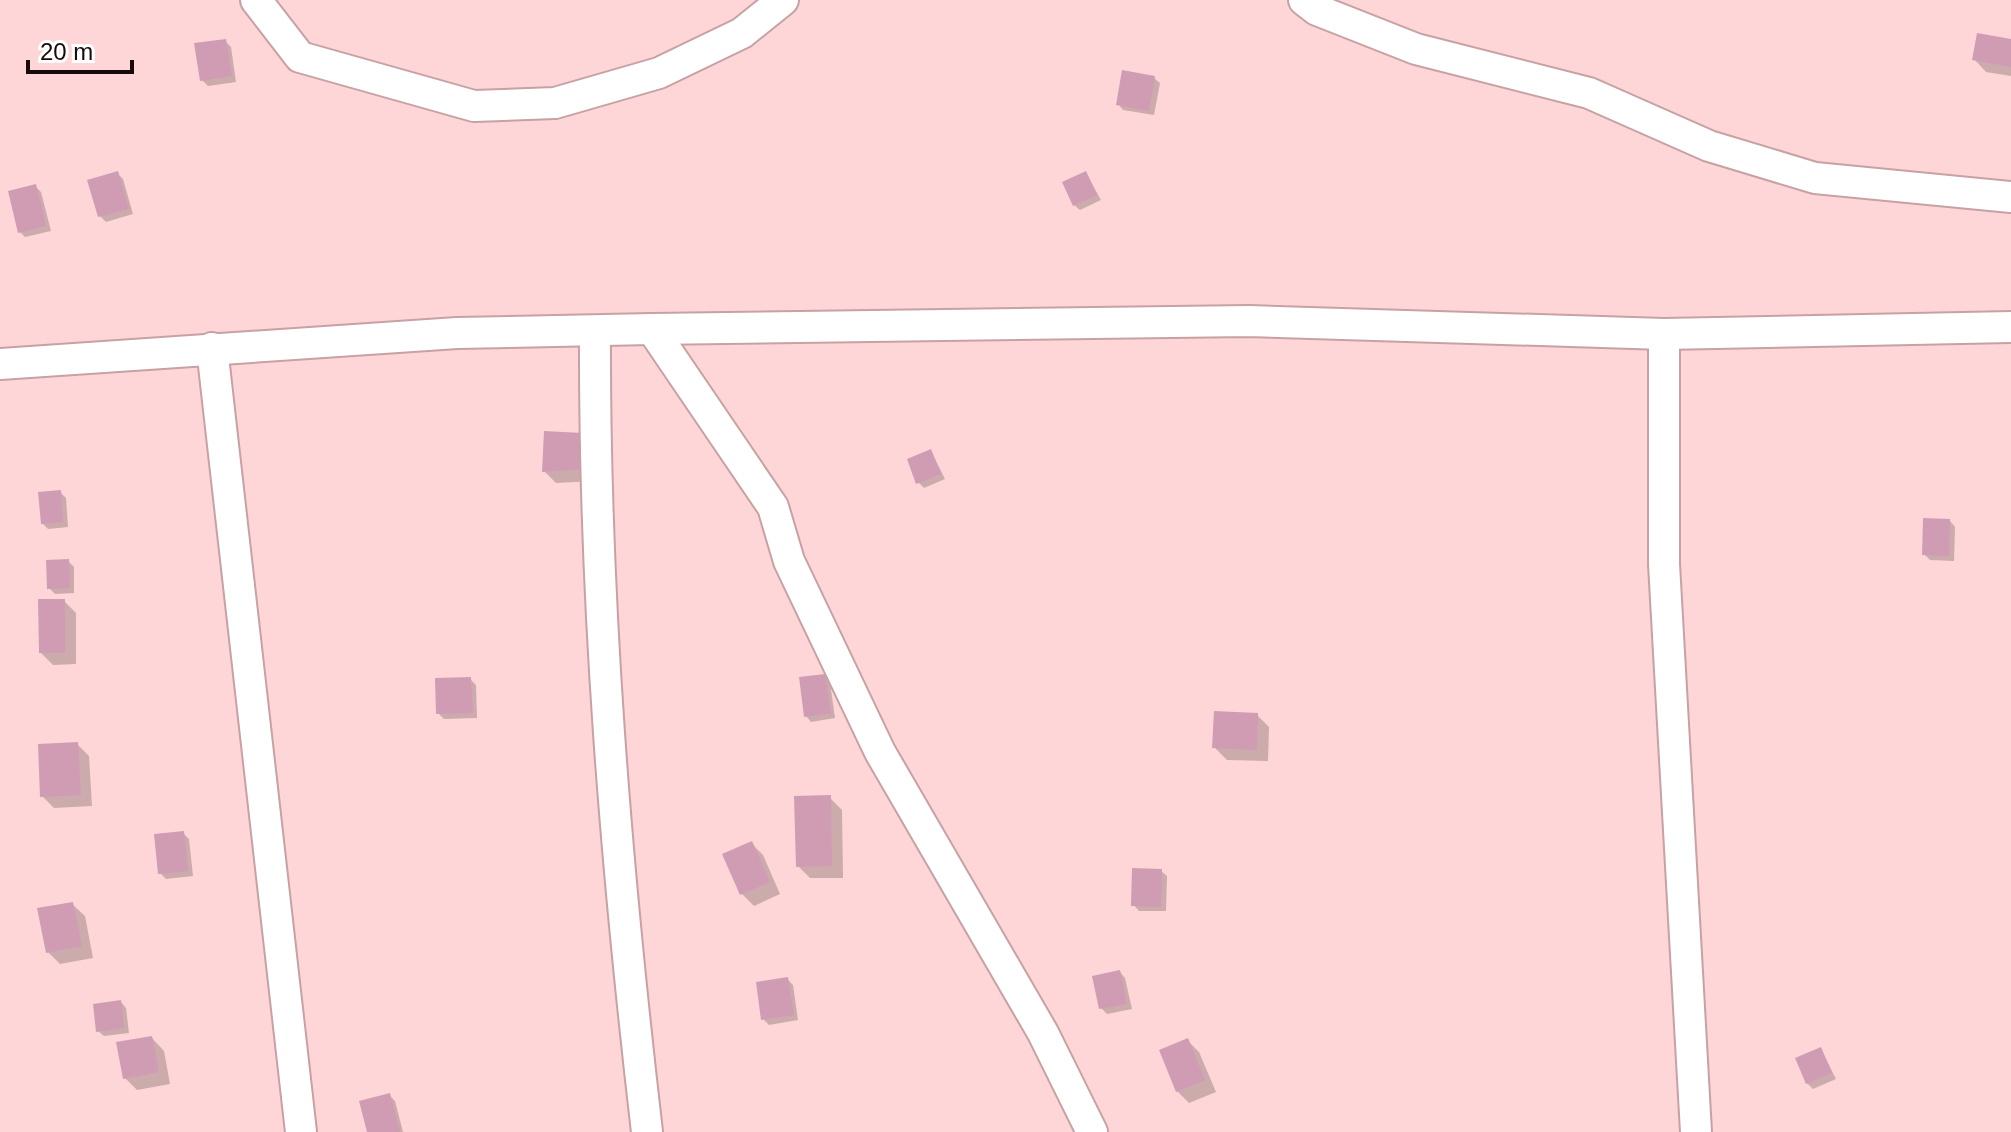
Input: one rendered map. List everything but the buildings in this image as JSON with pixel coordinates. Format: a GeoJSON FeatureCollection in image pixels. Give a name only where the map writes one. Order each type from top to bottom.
{"type":"FeatureCollection","features":[{"type":"Feature","properties":{"kind":"street"},"geometry":{"type":"LineString","coordinates":[[256,0],[300,57],[474,106],[555,103],[659,73],[742,33],[783,0]]}},
{"type":"Feature","properties":{"kind":"street"},"geometry":{"type":"LineString","coordinates":[[1304,0],[1317,10],[1416,49],[1589,93],[1709,146],[1815,178],[2011,197]]}},
{"type":"Feature","properties":{"kind":"street"},"geometry":{"type":"LineString","coordinates":[[0,364],[457,333],[595,333],[652,329],[1249,321],[1664,334],[2011,327]]}},
{"type":"Feature","properties":{"kind":"street"},"geometry":{"type":"LineString","coordinates":[[652,329],[773,507],[789,561],[880,752],[1043,1033],[1092,1132]]}},
{"type":"Feature","properties":{"kind":"street"},"geometry":{"type":"LineString","coordinates":[[595,333],[595,458],[606,698],[617,849],[647,1132]]}},
{"type":"Feature","properties":{"kind":"street"},"geometry":{"type":"LineString","coordinates":[[1664,334],[1664,564],[1696,1132]]}},
{"type":"Feature","properties":{"kind":"street"},"geometry":{"type":"LineString","coordinates":[[212,348],[301,1132]]}}]}
